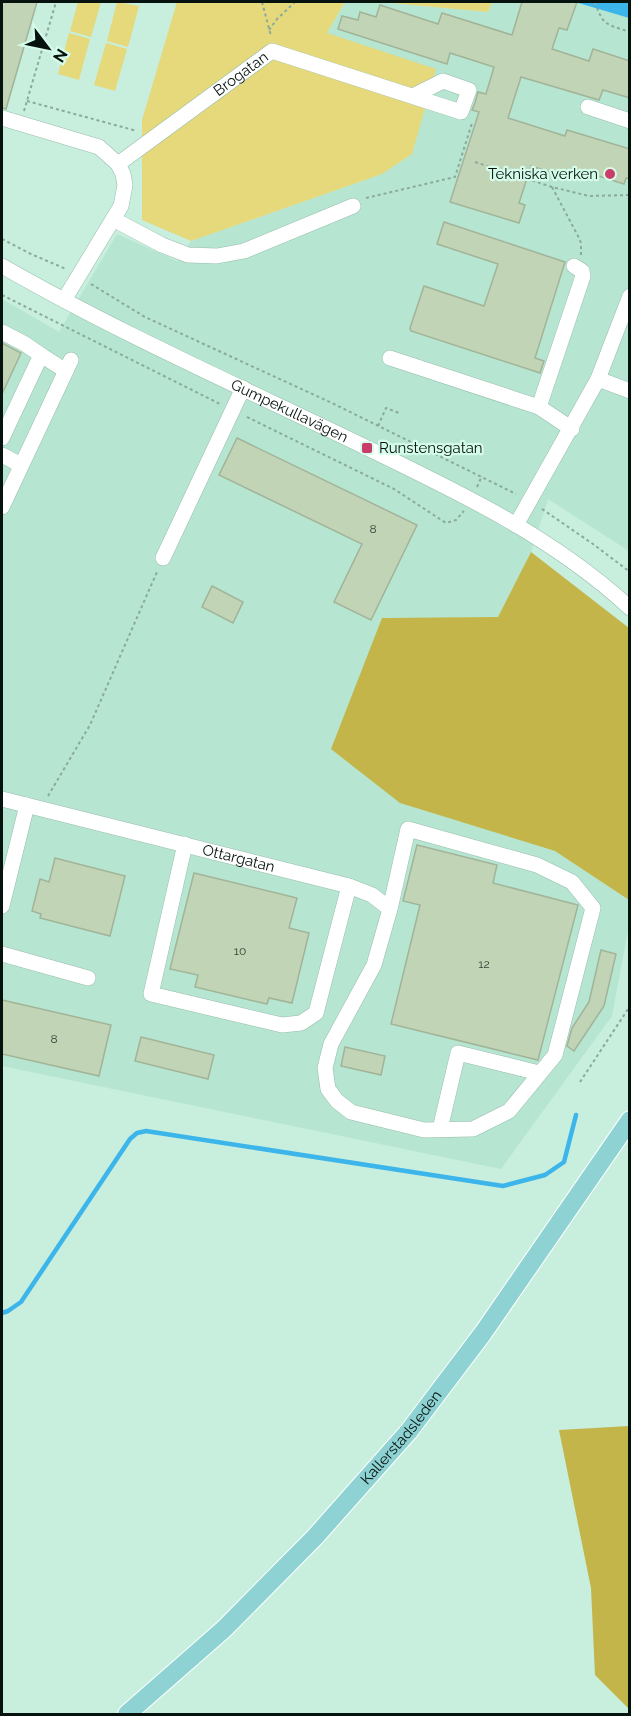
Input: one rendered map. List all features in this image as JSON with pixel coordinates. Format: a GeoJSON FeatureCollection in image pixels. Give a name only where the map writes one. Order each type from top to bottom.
{"type":"FeatureCollection","features":[{"type":"Feature","properties":{"kind":"main road","name":"Kallerstadsleden"},"geometry":{"type":"LineString","coordinates":[[127,1714],[224,1629],[315,1537],[409,1431],[483,1333],[630,1120]]}},
{"type":"Feature","properties":{"kind":"street","name":"Brogatan"},"geometry":{"type":"LineString","coordinates":[[118,164],[272,51],[461,112]]}},
{"type":"Feature","properties":{"kind":"street"},"geometry":{"type":"LineString","coordinates":[[413,96],[443,81],[469,90],[461,112]]}},
{"type":"Feature","properties":{"kind":"street"},"geometry":{"type":"LineString","coordinates":[[588,107],[630,121]]}},
{"type":"Feature","properties":{"kind":"street"},"geometry":{"type":"LineString","coordinates":[[2,118],[99,147],[118,164],[123,174],[124,196],[113,219],[64,300]]}},
{"type":"Feature","properties":{"kind":"street"},"geometry":{"type":"LineString","coordinates":[[113,219],[162,245],[188,255],[217,256],[244,251],[353,206]]}},
{"type":"Feature","properties":{"kind":"street","name":"Gumpekullavägen"},"geometry":{"type":"LineString","coordinates":[[2,266],[64,300],[470,499],[516,525],[584,570],[630,608]]}},
{"type":"Feature","properties":{"kind":"street"},"geometry":{"type":"LineString","coordinates":[[538,407],[583,276],[582,271],[576,267]]}},
{"type":"Feature","properties":{"kind":"street"},"geometry":{"type":"LineString","coordinates":[[516,525],[572,429],[598,379],[630,296]]}},
{"type":"Feature","properties":{"kind":"street"},"geometry":{"type":"LineString","coordinates":[[2,332],[41,355],[69,365],[2,507]]}},
{"type":"Feature","properties":{"kind":"street"},"geometry":{"type":"LineString","coordinates":[[2,438],[41,355]]}},
{"type":"Feature","properties":{"kind":"street"},"geometry":{"type":"LineString","coordinates":[[390,358],[538,407],[572,429]]}},
{"type":"Feature","properties":{"kind":"street"},"geometry":{"type":"LineString","coordinates":[[598,379],[630,391]]}},
{"type":"Feature","properties":{"kind":"street"},"geometry":{"type":"LineString","coordinates":[[163,558],[243,388]]}},
{"type":"Feature","properties":{"kind":"street"},"geometry":{"type":"LineString","coordinates":[[2,455],[21,465]]}},
{"type":"Feature","properties":{"kind":"street","name":"Ottargatan"},"geometry":{"type":"LineString","coordinates":[[2,799],[349,886],[372,895],[390,909]]}},
{"type":"Feature","properties":{"kind":"street"},"geometry":{"type":"LineString","coordinates":[[2,906],[34,807]]}},
{"type":"Feature","properties":{"kind":"street"},"geometry":{"type":"LineString","coordinates":[[408,829],[537,865],[572,882],[593,908],[555,1055],[539,1073],[509,1111],[473,1129],[424,1130],[351,1112],[337,1101],[328,1089],[325,1068],[331,1044],[374,965],[390,909],[408,829]]}},
{"type":"Feature","properties":{"kind":"street"},"geometry":{"type":"LineString","coordinates":[[185,844],[150,994],[282,1024],[301,1023],[316,1013],[349,886]]}},
{"type":"Feature","properties":{"kind":"street"},"geometry":{"type":"LineString","coordinates":[[2,954],[88,978]]}},
{"type":"Feature","properties":{"kind":"street"},"geometry":{"type":"LineString","coordinates":[[440,1130],[458,1053],[539,1073]]}},
{"type":"Feature","properties":{"kind":"path"},"geometry":{"type":"LineString","coordinates":[[21,123],[56,2]]}},
{"type":"Feature","properties":{"kind":"path"},"geometry":{"type":"LineString","coordinates":[[262,2],[272,51]]}},
{"type":"Feature","properties":{"kind":"path"},"geometry":{"type":"LineString","coordinates":[[269,30],[295,2]]}},
{"type":"Feature","properties":{"kind":"path"},"geometry":{"type":"LineString","coordinates":[[595,2],[599,15],[606,24],[630,32]]}},
{"type":"Feature","properties":{"kind":"path"},"geometry":{"type":"LineString","coordinates":[[27,100],[154,136]]}},
{"type":"Feature","properties":{"kind":"path"},"geometry":{"type":"LineString","coordinates":[[353,206],[369,196],[454,177],[472,121],[461,112]]}},
{"type":"Feature","properties":{"kind":"path"},"geometry":{"type":"LineString","coordinates":[[475,162],[552,187],[589,196],[630,195]]}},
{"type":"Feature","properties":{"kind":"path"},"geometry":{"type":"LineString","coordinates":[[552,187],[581,243],[581,252],[576,267]]}},
{"type":"Feature","properties":{"kind":"path"},"geometry":{"type":"LineString","coordinates":[[2,239],[79,277],[144,317],[482,476],[530,502],[630,572]]}},
{"type":"Feature","properties":{"kind":"path"},"geometry":{"type":"LineString","coordinates":[[2,295],[394,489],[446,523],[460,516],[482,476]]}},
{"type":"Feature","properties":{"kind":"path"},"geometry":{"type":"LineString","coordinates":[[378,426],[386,408],[399,413]]}},
{"type":"Feature","properties":{"kind":"path"},"geometry":{"type":"LineString","coordinates":[[34,807],[90,725],[163,558]]}},
{"type":"Feature","properties":{"kind":"path"},"geometry":{"type":"LineString","coordinates":[[580,1082],[630,1006]]}},
{"type":"Feature","properties":{"kind":"shaded area"},"geometry":{"type":"Polygon","coordinates":[[[78,2],[101,2],[91,37],[70,31],[78,2]]]}},
{"type":"Feature","properties":{"kind":"shaded area"},"geometry":{"type":"Polygon","coordinates":[[[117,2],[139,6],[128,47],[107,41],[117,2]]]}},
{"type":"Feature","properties":{"kind":"shaded area"},"geometry":{"type":"Polygon","coordinates":[[[177,2],[345,2],[327,33],[436,69],[412,154],[382,174],[191,241],[142,220],[142,120],[177,2]]]}},
{"type":"Feature","properties":{"kind":"shaded area"},"geometry":{"type":"Polygon","coordinates":[[[345,2],[380,2],[488,12],[492,2],[575,2],[629,18],[629,551],[548,499],[531,552],[498,617],[382,619],[400,803],[555,851],[629,900],[629,925],[612,1016],[501,1169],[2,1066],[2,299],[59,332],[117,234],[177,261],[191,241],[382,174],[327,33],[345,2]]]}},
{"type":"Feature","properties":{"kind":"shaded area"},"geometry":{"type":"Polygon","coordinates":[[[380,2],[492,2],[488,12],[380,2]]]}},
{"type":"Feature","properties":{"kind":"shaded area"},"geometry":{"type":"Polygon","coordinates":[[[69,33],[90,39],[79,80],[58,74],[69,33]]]}},
{"type":"Feature","properties":{"kind":"shaded area"},"geometry":{"type":"Polygon","coordinates":[[[106,43],[127,49],[115,91],[94,85],[106,43]]]}},
{"type":"Feature","properties":{"kind":"shaded area"},"geometry":{"type":"Polygon","coordinates":[[[531,552],[629,628],[629,900],[555,851],[400,803],[331,749],[382,618],[498,617],[531,552]]]}},
{"type":"Feature","properties":{"kind":"shaded area"},"geometry":{"type":"Polygon","coordinates":[[[630,1426],[629,1709],[595,1675],[591,1588],[559,1430],[630,1426]]]}},
{"type":"Feature","properties":{"kind":"water"},"geometry":{"type":"Polygon","coordinates":[[[575,2],[629,2],[629,18],[575,2]]]}},
{"type":"Feature","properties":{"kind":"building"},"geometry":{"type":"Polygon","coordinates":[[[2,2],[37,2],[6,109],[2,108],[2,2]]]}},
{"type":"Feature","properties":{"kind":"building","name":"Tekniska verken"},"geometry":{"type":"Polygon","coordinates":[[[522,2],[577,2],[567,30],[559,28],[552,49],[589,61],[593,49],[630,61],[630,98],[603,90],[599,100],[521,77],[508,118],[565,136],[567,130],[630,149],[630,179],[626,178],[624,184],[579,170],[575,180],[531,166],[519,203],[525,205],[519,223],[450,202],[479,112],[472,110],[478,92],[486,94],[494,67],[450,53],[447,64],[338,29],[342,16],[358,20],[360,12],[376,17],[380,5],[438,24],[442,13],[512,35],[522,2]]]}},
{"type":"Feature","properties":{"kind":"building"},"geometry":{"type":"Polygon","coordinates":[[[444,222],[565,262],[535,358],[544,361],[540,373],[411,331],[424,286],[484,306],[498,264],[437,244],[444,222]]]}},
{"type":"Feature","properties":{"kind":"building"},"geometry":{"type":"Polygon","coordinates":[[[2,343],[21,353],[2,394],[2,343]]]}},
{"type":"Feature","properties":{"kind":"building"},"geometry":{"type":"Polygon","coordinates":[[[237,438],[417,525],[371,620],[334,602],[362,544],[219,475],[237,438]]]}},
{"type":"Feature","properties":{"kind":"building"},"geometry":{"type":"Polygon","coordinates":[[[212,586],[243,602],[233,623],[202,607],[212,586]]]}},
{"type":"Feature","properties":{"kind":"building"},"geometry":{"type":"Polygon","coordinates":[[[417,845],[497,865],[493,883],[578,905],[538,1060],[391,1024],[420,905],[403,901],[417,845]]]}},
{"type":"Feature","properties":{"kind":"building"},"geometry":{"type":"Polygon","coordinates":[[[55,858],[125,876],[110,936],[40,918],[41,914],[32,911],[40,879],[49,882],[55,858]]]}},
{"type":"Feature","properties":{"kind":"building"},"geometry":{"type":"Polygon","coordinates":[[[194,873],[297,898],[289,928],[309,933],[292,1003],[269,998],[267,1004],[195,987],[198,975],[170,969],[194,873]]]}},
{"type":"Feature","properties":{"kind":"building"},"geometry":{"type":"Polygon","coordinates":[[[601,950],[616,954],[604,1006],[574,1051],[567,1046],[572,1028],[589,1002],[601,950]]]}},
{"type":"Feature","properties":{"kind":"building"},"geometry":{"type":"Polygon","coordinates":[[[2,1000],[111,1025],[99,1076],[2,1054],[2,1000]]]}},
{"type":"Feature","properties":{"kind":"building"},"geometry":{"type":"Polygon","coordinates":[[[141,1037],[214,1055],[208,1079],[135,1061],[141,1037]]]}},
{"type":"Feature","properties":{"kind":"building"},"geometry":{"type":"Polygon","coordinates":[[[345,1047],[385,1056],[381,1075],[341,1066],[345,1047]]]}},
{"type":"Feature","properties":{"kind":"waterway"},"geometry":{"type":"LineString","coordinates":[[2,1313],[21,1302],[130,1139],[137,1133],[146,1131],[503,1186],[545,1175],[564,1162],[576,1115]]}},
{"type":"Feature","properties":{"kind":"place","name":"Tekniska verken"},"geometry":{"type":"Point","coordinates":[610,174]}},
{"type":"Feature","properties":{"kind":"place","name":"Runstensgatan"},"geometry":{"type":"Point","coordinates":[367,448]}}]}
